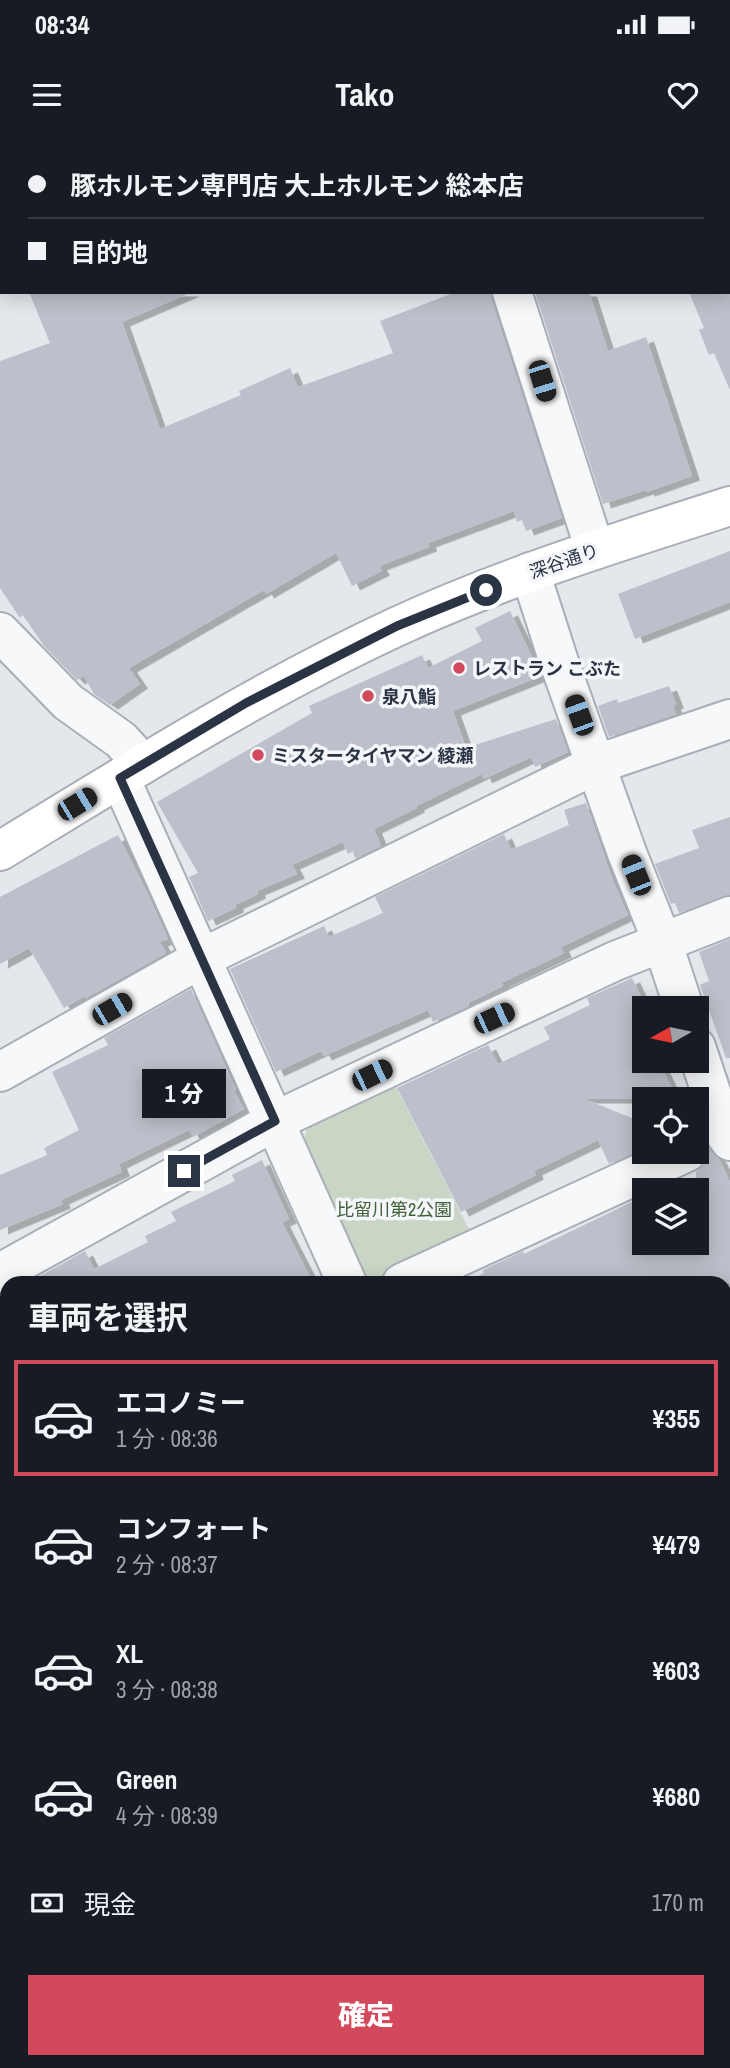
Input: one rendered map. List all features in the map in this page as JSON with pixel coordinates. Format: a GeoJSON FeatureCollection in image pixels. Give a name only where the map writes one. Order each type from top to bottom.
{"type":"FeatureCollection","features":[{"type":"Feature","properties":{"kind":"main road","name":"深谷通り"},"geometry":{"type":"LineString","coordinates":[[0,851],[246,703],[397,626],[530,572],[730,506]]}},
{"type":"Feature","properties":{"kind":"street"},"geometry":{"type":"LineString","coordinates":[[513,294],[595,550]]}},
{"type":"Feature","properties":{"kind":"street"},"geometry":{"type":"LineString","coordinates":[[530,572],[627,853],[662,941],[680,996]]}},
{"type":"Feature","properties":{"kind":"street"},"geometry":{"type":"LineString","coordinates":[[0,632],[68,702],[121,740],[202,958],[344,1276]]}},
{"type":"Feature","properties":{"kind":"street"},"geometry":{"type":"LineString","coordinates":[[0,1072],[202,958],[597,764],[730,719]]}},
{"type":"Feature","properties":{"kind":"street"},"geometry":{"type":"LineString","coordinates":[[0,1273],[275,1121],[602,966],[730,916]]}},
{"type":"Feature","properties":{"kind":"street"},"geometry":{"type":"LineString","coordinates":[[702,1073],[717,1141]]}},
{"type":"Feature","properties":{"kind":"street"},"geometry":{"type":"LineString","coordinates":[[417,1276],[661,1164]]}},
{"type":"Feature","properties":{"kind":"green space","name":"比留川第2公園"},"geometry":{"type":"Polygon","coordinates":[[[394,1083],[474,1239],[385,1276],[368,1276],[360,1272],[304,1139],[308,1124],[394,1083]]]}},
{"type":"Feature","properties":{"kind":"building"},"geometry":{"type":"Polygon","coordinates":[[[30,294],[187,294],[122,322],[160,429],[241,395],[239,391],[290,368],[298,387],[393,353],[380,321],[451,294],[491,294],[562,518],[526,531],[522,520],[517,522],[514,511],[428,543],[429,547],[379,566],[382,571],[352,586],[336,553],[266,594],[264,590],[129,668],[140,684],[110,705],[94,694],[84,676],[77,680],[44,646],[23,615],[20,618],[0,588],[0,361],[50,343],[30,294]]]}},
{"type":"Feature","properties":{"kind":"building"},"geometry":{"type":"Polygon","coordinates":[[[536,294],[590,294],[608,351],[646,337],[692,476],[603,504],[536,294]]]}},
{"type":"Feature","properties":{"kind":"building"},"geometry":{"type":"Polygon","coordinates":[[[690,294],[730,294],[730,390],[714,353],[709,355],[699,330],[704,328],[690,294]]]}},
{"type":"Feature","properties":{"kind":"building"},"geometry":{"type":"Polygon","coordinates":[[[730,551],[730,602],[635,639],[618,594],[730,551]]]}},
{"type":"Feature","properties":{"kind":"building"},"geometry":{"type":"Polygon","coordinates":[[[510,611],[541,676],[453,711],[466,748],[556,719],[568,752],[535,767],[531,757],[484,779],[482,774],[374,829],[381,846],[357,857],[354,851],[348,854],[343,842],[292,865],[297,874],[257,891],[258,894],[235,905],[236,908],[208,921],[189,877],[198,873],[157,802],[312,713],[309,706],[422,655],[428,668],[482,641],[475,628],[510,611]]]}},
{"type":"Feature","properties":{"kind":"building"},"geometry":{"type":"Polygon","coordinates":[[[669,686],[676,704],[673,705],[676,714],[609,737],[598,706],[617,699],[618,703],[669,686]]]}},
{"type":"Feature","properties":{"kind":"building"},"geometry":{"type":"Polygon","coordinates":[[[586,803],[613,881],[628,915],[561,947],[564,953],[501,983],[503,986],[468,1003],[469,1006],[433,1022],[428,1010],[324,1056],[321,1051],[276,1072],[230,969],[324,926],[329,937],[383,913],[375,897],[504,834],[511,850],[569,825],[564,810],[586,803]]]}},
{"type":"Feature","properties":{"kind":"building"},"geometry":{"type":"Polygon","coordinates":[[[730,817],[730,895],[679,913],[675,903],[671,904],[655,864],[699,848],[692,830],[730,817]]]}},
{"type":"Feature","properties":{"kind":"building"},"geometry":{"type":"Polygon","coordinates":[[[118,835],[168,939],[160,942],[166,953],[64,1008],[29,948],[0,964],[0,897],[118,835]]]}},
{"type":"Feature","properties":{"kind":"building"},"geometry":{"type":"Polygon","coordinates":[[[730,939],[730,1058],[726,1058],[709,1010],[709,996],[704,996],[700,985],[709,981],[699,952],[730,939]]]}},
{"type":"Feature","properties":{"kind":"building"},"geometry":{"type":"Polygon","coordinates":[[[632,978],[641,996],[632,996],[632,1073],[664,1073],[671,1087],[632,1087],[632,1099],[585,1099],[632,1118],[632,1153],[609,1164],[598,1140],[534,1171],[536,1175],[461,1212],[397,1088],[488,1045],[498,1064],[550,1039],[544,1027],[590,1005],[587,998],[632,978]]]}},
{"type":"Feature","properties":{"kind":"building"},"geometry":{"type":"Polygon","coordinates":[[[191,989],[244,1109],[193,1137],[189,1130],[119,1164],[122,1172],[61,1200],[63,1204],[0,1230],[0,1175],[47,1155],[44,1148],[79,1130],[52,1072],[108,1045],[104,1038],[191,989]]]}},
{"type":"Feature","properties":{"kind":"building"},"geometry":{"type":"Polygon","coordinates":[[[709,1148],[719,1159],[730,1182],[730,1276],[479,1276],[484,1273],[483,1270],[523,1251],[524,1254],[632,1202],[632,1255],[709,1255],[709,1178],[696,1178],[696,1172],[709,1164],[709,1148]]]}},
{"type":"Feature","properties":{"kind":"building"},"geometry":{"type":"Polygon","coordinates":[[[262,1160],[289,1219],[282,1222],[309,1276],[40,1276],[85,1251],[94,1269],[148,1242],[145,1236],[176,1221],[171,1212],[235,1181],[232,1175],[262,1160]]]}},
{"type":"Feature","properties":{"kind":"place","name":"レストラン こぶた"},"geometry":{"type":"Point","coordinates":[459,668]}},
{"type":"Feature","properties":{"kind":"place","name":"泉八鮨"},"geometry":{"type":"Point","coordinates":[368,696]}},
{"type":"Feature","properties":{"kind":"place","name":"ミスタータイヤマン 綾瀬"},"geometry":{"type":"Point","coordinates":[258,755]}},
{"type":"Feature","properties":{"kind":"route"},"geometry":{"type":"LineString","coordinates":[[184,1171],[275,1121],[120,778],[246,703],[397,626],[486,590]]}}]}
